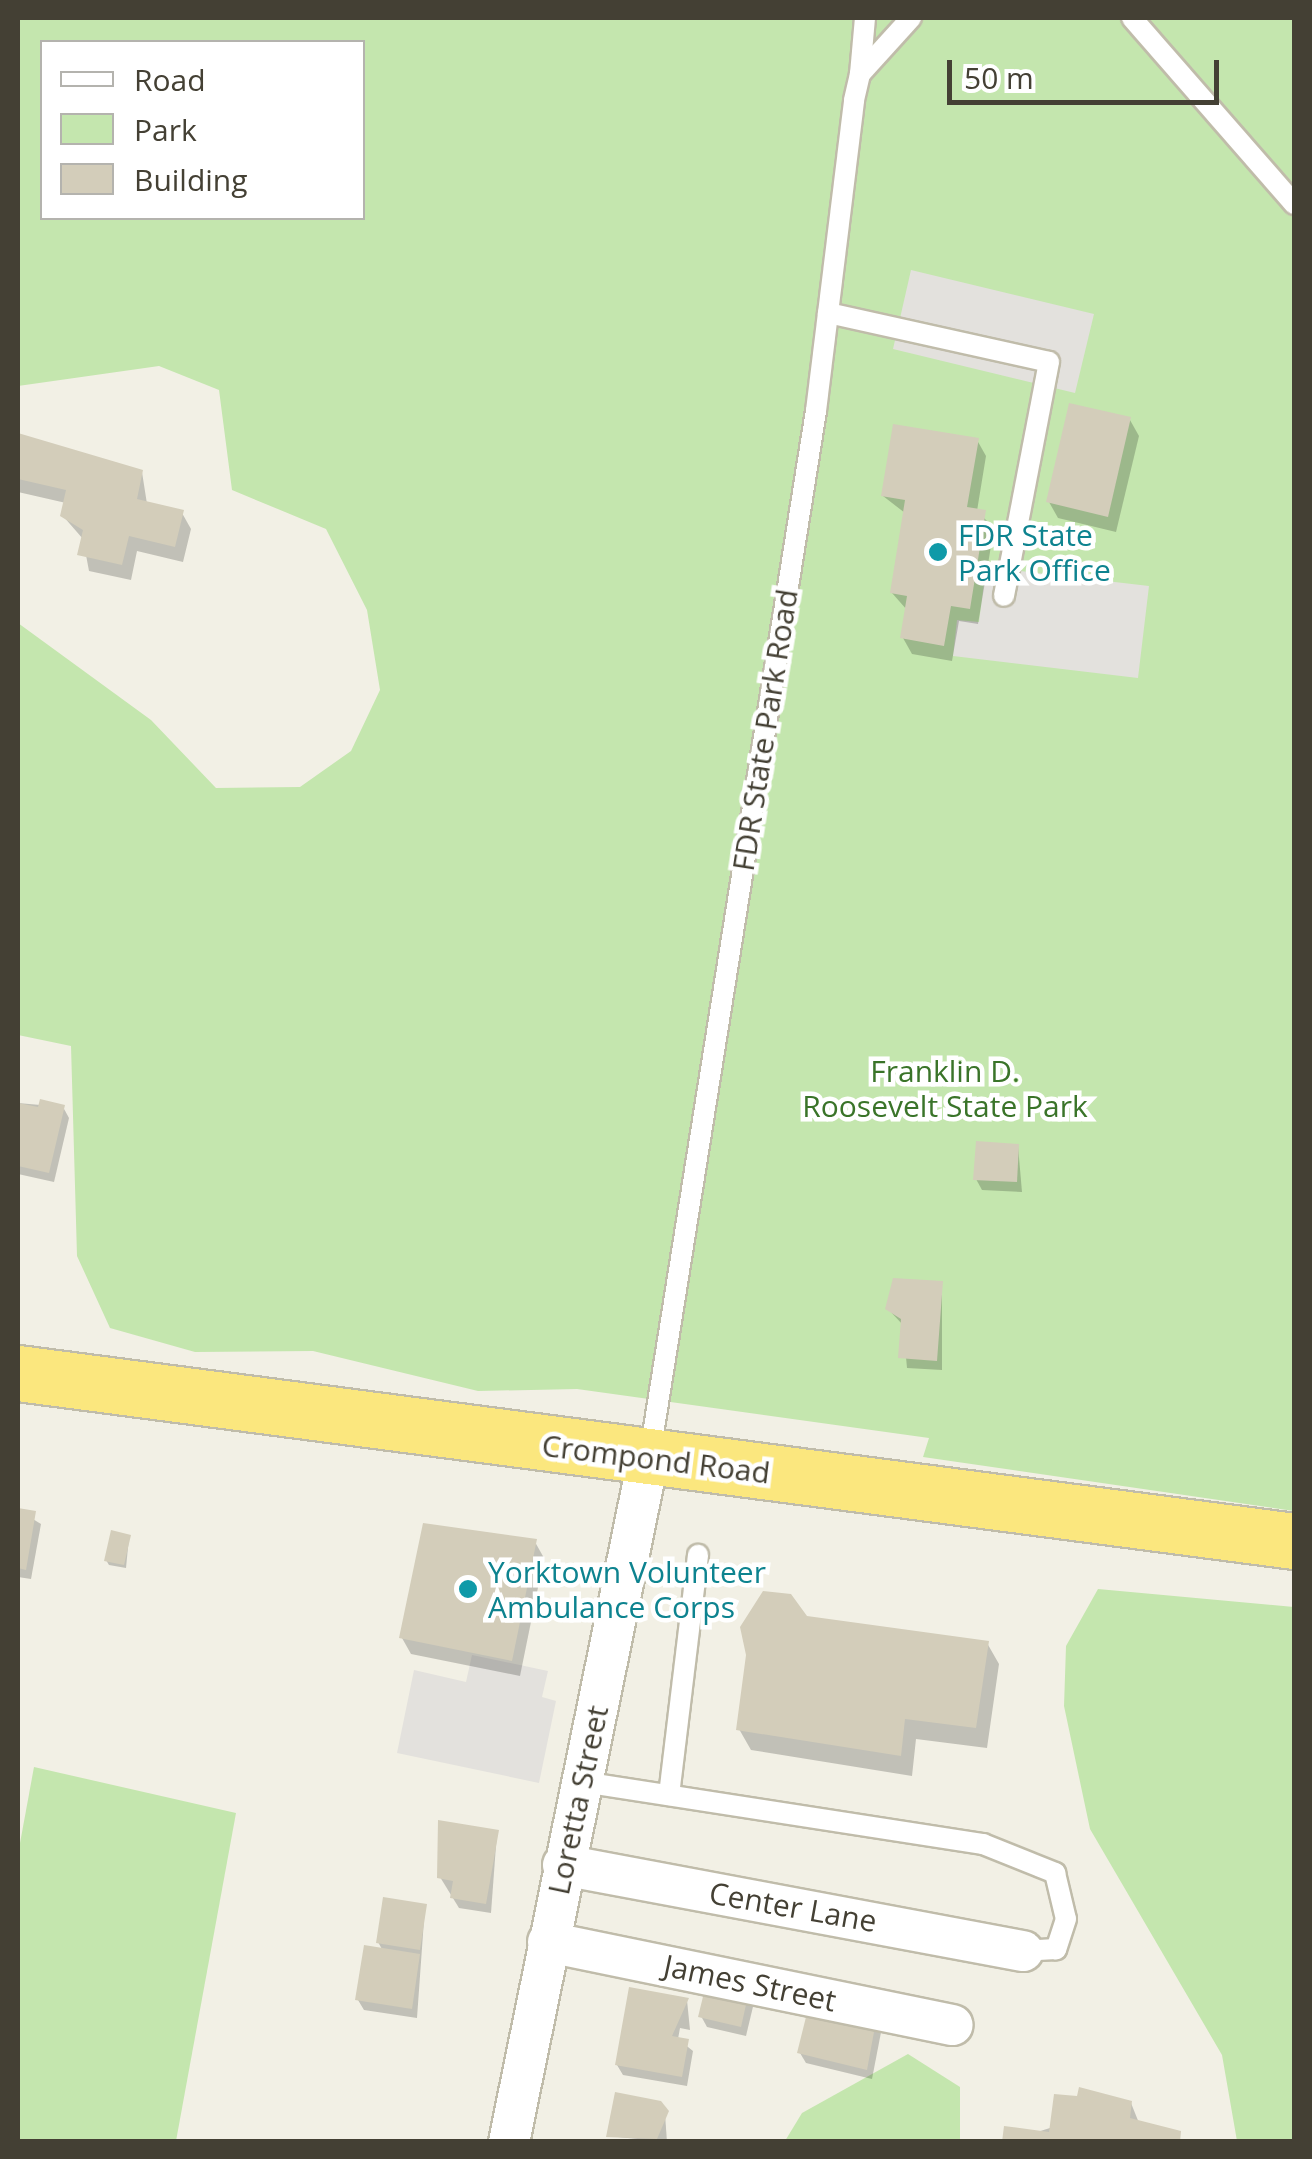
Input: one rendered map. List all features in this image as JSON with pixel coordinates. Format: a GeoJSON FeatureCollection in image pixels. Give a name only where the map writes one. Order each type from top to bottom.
{"type":"FeatureCollection","features":[{"type":"Feature","properties":{"kind":"highway","name":"Crompond Road"},"geometry":{"type":"LineString","coordinates":[[18,1372],[648,1460],[1294,1541]]}},
{"type":"Feature","properties":{"kind":"street","name":"Loretta Street"},"geometry":{"type":"LineString","coordinates":[[509,2142],[648,1460]]}},
{"type":"Feature","properties":{"kind":"street","name":"Center Lane"},"geometry":{"type":"LineString","coordinates":[[563,1865],[1023,1951]]}},
{"type":"Feature","properties":{"kind":"street","name":"James Street"},"geometry":{"type":"LineString","coordinates":[[548,1942],[953,2025]]}},
{"type":"Feature","properties":{"kind":"lane","name":"FDR State Park Road"},"geometry":{"type":"LineString","coordinates":[[648,1460],[828,314],[864,18]]}},
{"type":"Feature","properties":{"kind":"lane"},"geometry":{"type":"LineString","coordinates":[[860,74],[911,18]]}},
{"type":"Feature","properties":{"kind":"lane"},"geometry":{"type":"LineString","coordinates":[[1132,18],[1294,204]]}},
{"type":"Feature","properties":{"kind":"lane"},"geometry":{"type":"LineString","coordinates":[[828,314],[1049,362],[1004,596]]}},
{"type":"Feature","properties":{"kind":"lane"},"geometry":{"type":"LineString","coordinates":[[668,1795],[698,1555]]}},
{"type":"Feature","properties":{"kind":"lane"},"geometry":{"type":"LineString","coordinates":[[582,1782],[983,1844],[1055,1872],[1066,1919],[1056,1949],[1023,1951]]}},
{"type":"Feature","properties":{"kind":"green space","name":"Franklin D. Roosevelt State Park"},"geometry":{"type":"Polygon","coordinates":[[[18,18],[1294,18],[1294,1511],[923,1457],[929,1438],[577,1389],[478,1391],[313,1351],[195,1352],[110,1328],[77,1256],[71,1046],[18,1035],[18,623],[151,720],[216,788],[300,787],[351,751],[380,690],[367,610],[326,529],[232,490],[219,390],[159,366],[18,386],[18,18]]]}},
{"type":"Feature","properties":{"kind":"green space"},"geometry":{"type":"Polygon","coordinates":[[[1098,1589],[1294,1607],[1294,2141],[1237,2141],[1222,2055],[1090,1829],[1064,1706],[1066,1646],[1098,1589]]]}},
{"type":"Feature","properties":{"kind":"green space"},"geometry":{"type":"Polygon","coordinates":[[[34,1767],[236,1813],[176,2141],[18,2141],[18,1854],[34,1767]]]}},
{"type":"Feature","properties":{"kind":"green space"},"geometry":{"type":"Polygon","coordinates":[[[908,2054],[960,2087],[960,2141],[785,2141],[802,2113],[908,2054]]]}},
{"type":"Feature","properties":{"kind":"shaded area"},"geometry":{"type":"Polygon","coordinates":[[[911,270],[1094,314],[1075,393],[893,349],[911,270]]]}},
{"type":"Feature","properties":{"kind":"shaded area"},"geometry":{"type":"Polygon","coordinates":[[[986,567],[1149,586],[1138,678],[953,656],[957,620],[979,622],[986,567]]]}},
{"type":"Feature","properties":{"kind":"shaded area"},"geometry":{"type":"Polygon","coordinates":[[[472,1655],[548,1671],[542,1697],[556,1701],[539,1783],[397,1753],[414,1670],[466,1682],[472,1655]]]}},
{"type":"Feature","properties":{"kind":"building"},"geometry":{"type":"Polygon","coordinates":[[[1069,403],[1131,417],[1108,517],[1046,502],[1069,403]]]}},
{"type":"Feature","properties":{"kind":"building","name":"FDR State Park Office"},"geometry":{"type":"Polygon","coordinates":[[[893,424],[979,438],[967,507],[986,510],[970,609],[951,606],[944,646],[900,638],[907,596],[890,593],[905,500],[881,496],[893,424]]]}},
{"type":"Feature","properties":{"kind":"building"},"geometry":{"type":"Polygon","coordinates":[[[18,433],[143,470],[137,499],[184,510],[175,547],[129,536],[122,565],[77,555],[83,530],[60,516],[66,490],[18,479],[18,433]]]}},
{"type":"Feature","properties":{"kind":"building"},"geometry":{"type":"Polygon","coordinates":[[[40,1099],[65,1105],[49,1173],[18,1166],[18,1103],[38,1107],[40,1099]]]}},
{"type":"Feature","properties":{"kind":"building"},"geometry":{"type":"Polygon","coordinates":[[[976,1141],[1019,1144],[1017,1182],[973,1180],[976,1141]]]}},
{"type":"Feature","properties":{"kind":"building"},"geometry":{"type":"Polygon","coordinates":[[[893,1278],[943,1281],[937,1361],[898,1358],[901,1319],[885,1309],[893,1278]]]}},
{"type":"Feature","properties":{"kind":"building"},"geometry":{"type":"Polygon","coordinates":[[[18,1508],[36,1511],[26,1570],[18,1568],[18,1508]]]}},
{"type":"Feature","properties":{"kind":"building","name":"Yorktown Volunteer Ambulance Corps"},"geometry":{"type":"Polygon","coordinates":[[[423,1523],[537,1539],[512,1661],[399,1638],[423,1523]]]}},
{"type":"Feature","properties":{"kind":"building"},"geometry":{"type":"Polygon","coordinates":[[[111,1530],[131,1535],[124,1565],[104,1561],[111,1530]]]}},
{"type":"Feature","properties":{"kind":"building"},"geometry":{"type":"Polygon","coordinates":[[[763,1591],[791,1594],[807,1616],[989,1641],[976,1728],[905,1719],[901,1756],[736,1730],[746,1655],[740,1627],[763,1591]]]}},
{"type":"Feature","properties":{"kind":"building"},"geometry":{"type":"Polygon","coordinates":[[[438,1820],[499,1830],[486,1904],[450,1898],[453,1881],[437,1878],[438,1820]]]}},
{"type":"Feature","properties":{"kind":"building"},"geometry":{"type":"Polygon","coordinates":[[[383,1897],[427,1904],[420,1950],[376,1943],[383,1897]]]}},
{"type":"Feature","properties":{"kind":"building"},"geometry":{"type":"Polygon","coordinates":[[[364,1945],[420,1954],[412,2009],[355,2000],[364,1945]]]}},
{"type":"Feature","properties":{"kind":"building"},"geometry":{"type":"Polygon","coordinates":[[[710,1968],[752,1978],[741,2027],[698,2017],[710,1968]]]}},
{"type":"Feature","properties":{"kind":"building"},"geometry":{"type":"Polygon","coordinates":[[[629,1987],[689,1998],[672,2036],[689,2039],[682,2077],[615,2065],[629,1987]]]}},
{"type":"Feature","properties":{"kind":"building"},"geometry":{"type":"Polygon","coordinates":[[[812,1993],[878,2010],[867,2070],[797,2053],[812,1993]]]}},
{"type":"Feature","properties":{"kind":"building"},"geometry":{"type":"Polygon","coordinates":[[[1079,2087],[1132,2101],[1130,2118],[1181,2131],[1180,2142],[1002,2142],[1004,2126],[1049,2132],[1054,2094],[1077,2096],[1079,2087]]]}},
{"type":"Feature","properties":{"kind":"building"},"geometry":{"type":"Polygon","coordinates":[[[615,2092],[661,2101],[669,2111],[657,2139],[606,2137],[615,2092]]]}},
{"type":"Feature","properties":{"kind":"place","name":"FDR State Park Office"},"geometry":{"type":"Point","coordinates":[938,552]}},
{"type":"Feature","properties":{"kind":"place","name":"Yorktown Volunteer Ambulance Corps"},"geometry":{"type":"Point","coordinates":[468,1589]}}]}
